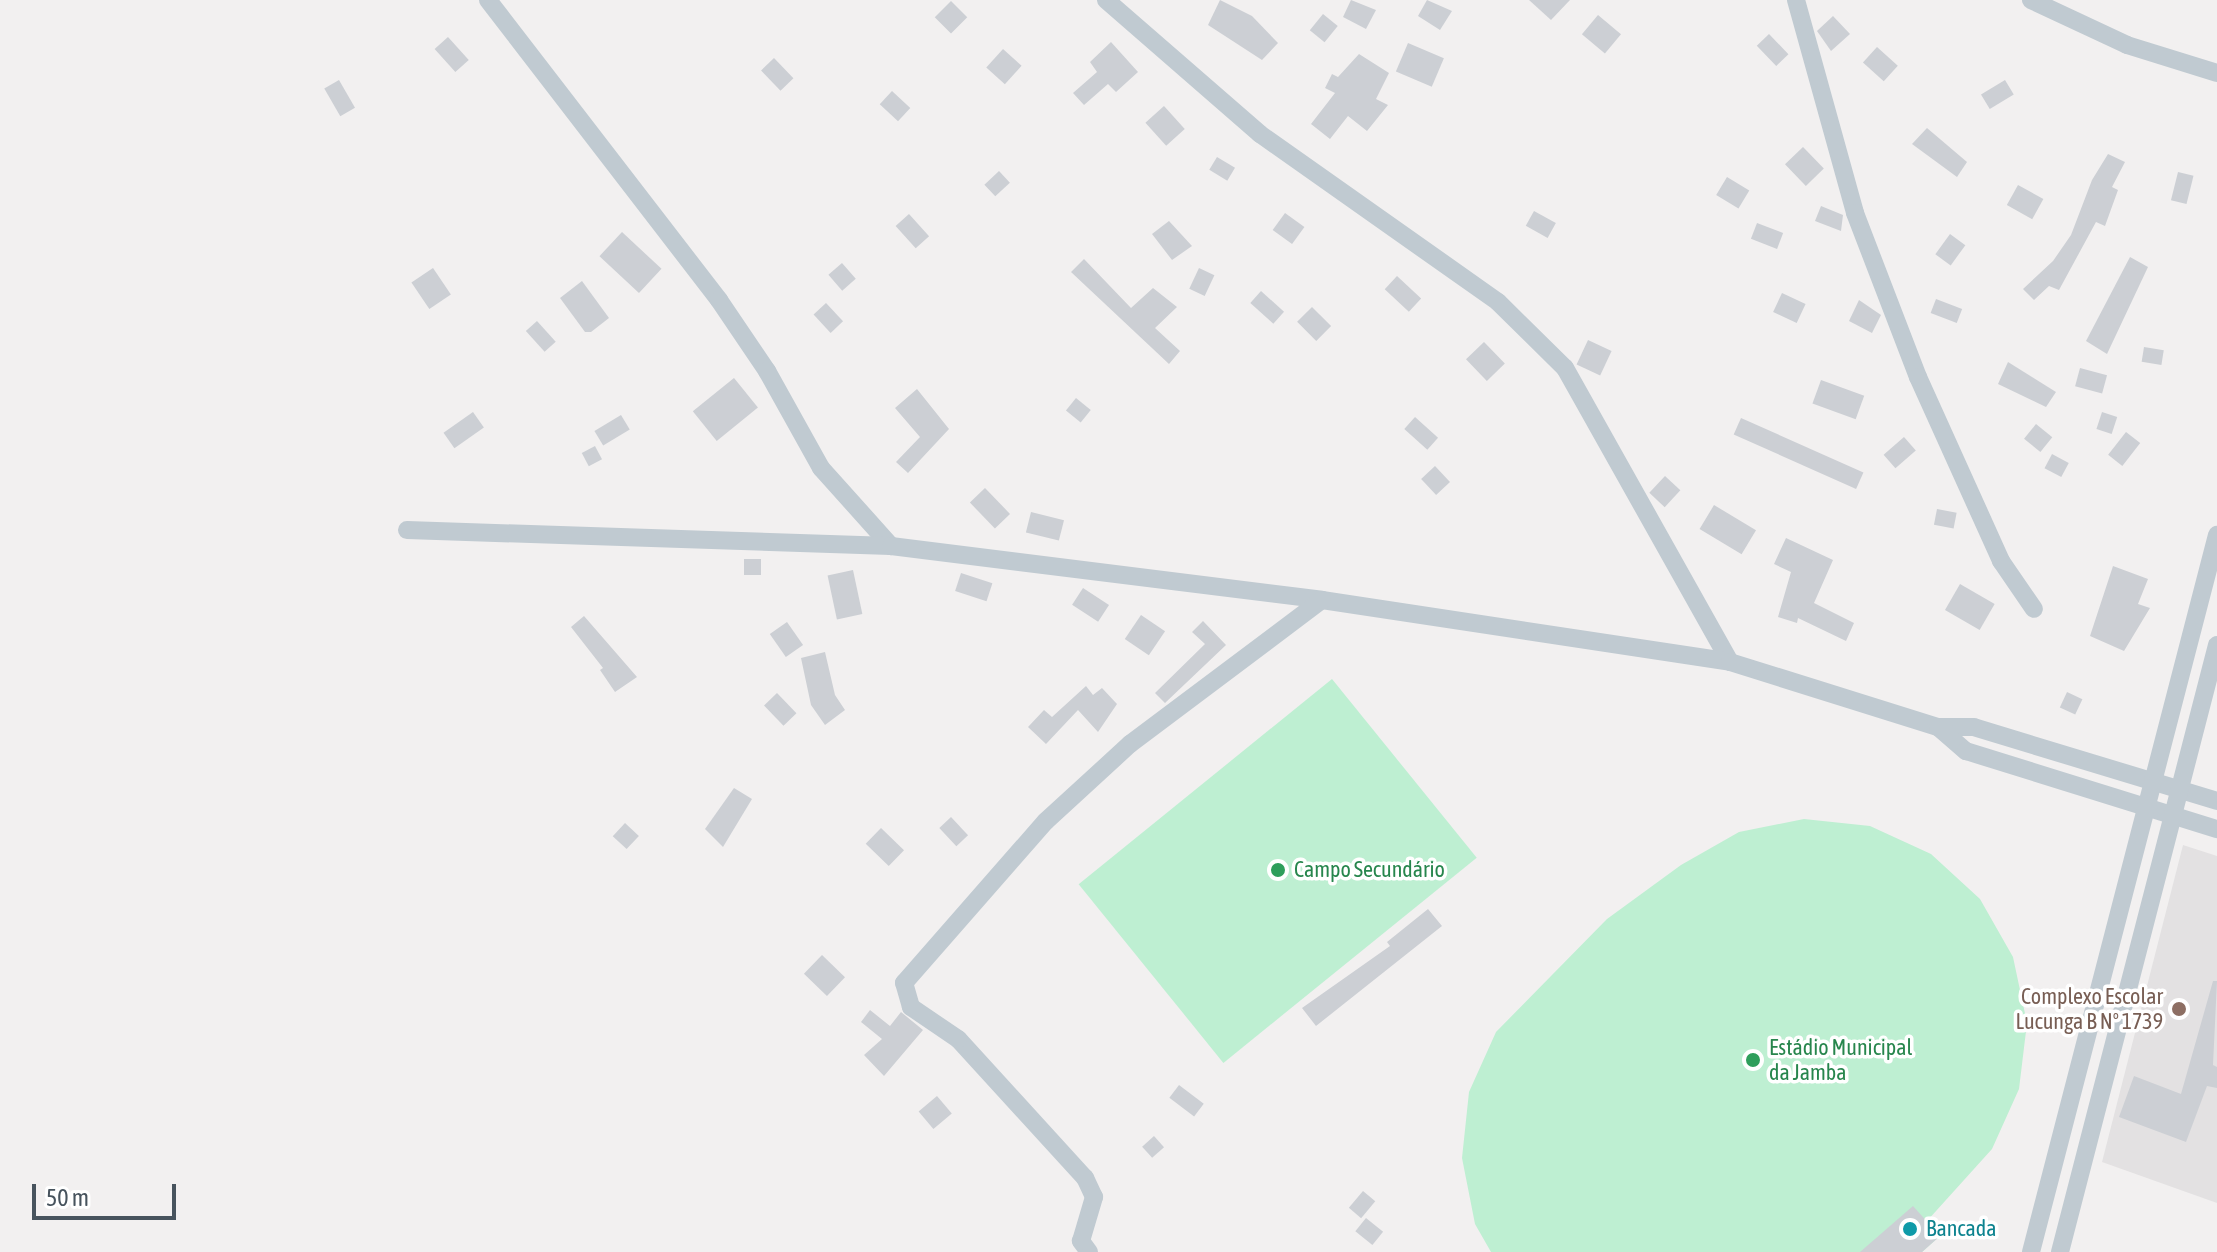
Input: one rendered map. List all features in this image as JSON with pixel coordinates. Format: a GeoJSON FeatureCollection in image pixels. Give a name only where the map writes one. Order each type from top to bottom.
{"type":"FeatureCollection","features":[{"type":"Feature","properties":{"kind":"street"},"geometry":{"type":"LineString","coordinates":[[488,0],[719,300],[767,371],[821,468],[891,546]]}},
{"type":"Feature","properties":{"kind":"street"},"geometry":{"type":"LineString","coordinates":[[1106,0],[1260,134],[1498,302],[1550,352],[1599,426],[1730,662]]}},
{"type":"Feature","properties":{"kind":"street"},"geometry":{"type":"LineString","coordinates":[[1796,0],[1855,213],[1913,363],[2001,561],[2034,609]]}},
{"type":"Feature","properties":{"kind":"street"},"geometry":{"type":"LineString","coordinates":[[2031,0],[2082,19],[2127,45],[2217,73]]}},
{"type":"Feature","properties":{"kind":"street"},"geometry":{"type":"LineString","coordinates":[[407,530],[891,546],[1322,600],[1730,662],[1938,727],[1974,727],[2217,801]]}},
{"type":"Feature","properties":{"kind":"street"},"geometry":{"type":"LineString","coordinates":[[2031,1252],[2217,535]]}},
{"type":"Feature","properties":{"kind":"street"},"geometry":{"type":"LineString","coordinates":[[1089,1252],[1081,1241],[1094,1197],[1085,1178],[958,1039],[911,1007],[904,983],[1046,821],[1109,763],[1322,600]]}},
{"type":"Feature","properties":{"kind":"street"},"geometry":{"type":"LineString","coordinates":[[2060,1252],[2217,645]]}},
{"type":"Feature","properties":{"kind":"street"},"geometry":{"type":"LineString","coordinates":[[1938,727],[1966,751],[2217,829]]}},
{"type":"Feature","properties":{"kind":"shaded area","name":"Complexo Escolar Lucunga B Nº 1739"},"geometry":{"type":"Polygon","coordinates":[[[2183,845],[2217,856],[2217,1203],[2102,1162],[2183,845]]]}},
{"type":"Feature","properties":{"kind":"green space","name":"Campo Secundário"},"geometry":{"type":"Polygon","coordinates":[[[1332,679],[1477,858],[1223,1063],[1079,884],[1332,679]]]}},
{"type":"Feature","properties":{"kind":"green space","name":"Estádio Municipal da Jamba"},"geometry":{"type":"Polygon","coordinates":[[[1804,819],[1870,826],[1931,854],[1980,899],[2013,957],[2027,1023],[2019,1089],[1992,1149],[1927,1221],[1940,1236],[1922,1252],[1491,1252],[1475,1224],[1462,1158],[1469,1092],[1496,1032],[1607,919],[1681,865],[1739,832],[1804,819]]]}},
{"type":"Feature","properties":{"kind":"building"},"geometry":{"type":"Polygon","coordinates":[[[1220,0],[1252,16],[1278,43],[1262,60],[1208,25],[1220,0]]]}},
{"type":"Feature","properties":{"kind":"building"},"geometry":{"type":"Polygon","coordinates":[[[1351,0],[1376,10],[1366,29],[1343,17],[1351,0]]]}},
{"type":"Feature","properties":{"kind":"building"},"geometry":{"type":"Polygon","coordinates":[[[1427,0],[1452,11],[1440,30],[1418,16],[1427,0]]]}},
{"type":"Feature","properties":{"kind":"building"},"geometry":{"type":"Polygon","coordinates":[[[1529,0],[1570,0],[1551,20],[1529,0]]]}},
{"type":"Feature","properties":{"kind":"building"},"geometry":{"type":"Polygon","coordinates":[[[951,1],[967,17],[951,34],[935,17],[951,1]]]}},
{"type":"Feature","properties":{"kind":"building"},"geometry":{"type":"Polygon","coordinates":[[[1323,14],[1338,26],[1325,42],[1310,30],[1323,14]]]}},
{"type":"Feature","properties":{"kind":"building"},"geometry":{"type":"Polygon","coordinates":[[[1598,15],[1621,34],[1605,53],[1582,34],[1598,15]]]}},
{"type":"Feature","properties":{"kind":"building"},"geometry":{"type":"Polygon","coordinates":[[[1833,16],[1850,34],[1831,51],[1817,31],[1833,16]]]}},
{"type":"Feature","properties":{"kind":"building"},"geometry":{"type":"Polygon","coordinates":[[[1769,34],[1788,54],[1776,66],[1757,46],[1769,34]]]}},
{"type":"Feature","properties":{"kind":"building"},"geometry":{"type":"Polygon","coordinates":[[[448,37],[469,60],[455,72],[435,49],[448,37]]]}},
{"type":"Feature","properties":{"kind":"building"},"geometry":{"type":"Polygon","coordinates":[[[1111,42],[1138,72],[1116,92],[1108,84],[1084,105],[1073,93],[1097,72],[1090,62],[1111,42]]]}},
{"type":"Feature","properties":{"kind":"building"},"geometry":{"type":"Polygon","coordinates":[[[1408,43],[1444,58],[1432,87],[1396,72],[1408,43]]]}},
{"type":"Feature","properties":{"kind":"building"},"geometry":{"type":"Polygon","coordinates":[[[1877,47],[1898,66],[1884,81],[1863,63],[1877,47]]]}},
{"type":"Feature","properties":{"kind":"building"},"geometry":{"type":"Polygon","coordinates":[[[1003,49],[1022,66],[1005,84],[986,68],[1003,49]]]}},
{"type":"Feature","properties":{"kind":"building"},"geometry":{"type":"Polygon","coordinates":[[[1359,54],[1389,73],[1376,99],[1388,105],[1367,131],[1348,116],[1330,139],[1311,124],[1335,93],[1325,88],[1332,74],[1338,77],[1359,54]]]}},
{"type":"Feature","properties":{"kind":"building"},"geometry":{"type":"Polygon","coordinates":[[[774,58],[793,78],[781,91],[761,71],[774,58]]]}},
{"type":"Feature","properties":{"kind":"building"},"geometry":{"type":"Polygon","coordinates":[[[339,80],[355,108],[340,116],[324,88],[339,80]]]}},
{"type":"Feature","properties":{"kind":"building"},"geometry":{"type":"Polygon","coordinates":[[[2005,80],[2014,95],[1990,109],[1981,94],[2005,80]]]}},
{"type":"Feature","properties":{"kind":"building"},"geometry":{"type":"Polygon","coordinates":[[[892,91],[910,108],[898,121],[880,104],[892,91]]]}},
{"type":"Feature","properties":{"kind":"building"},"geometry":{"type":"Polygon","coordinates":[[[1164,106],[1185,129],[1166,146],[1145,123],[1164,106]]]}},
{"type":"Feature","properties":{"kind":"building"},"geometry":{"type":"Polygon","coordinates":[[[1927,128],[1967,162],[1957,177],[1912,144],[1927,128]]]}},
{"type":"Feature","properties":{"kind":"building"},"geometry":{"type":"Polygon","coordinates":[[[1803,147],[1824,169],[1806,186],[1785,164],[1803,147]]]}},
{"type":"Feature","properties":{"kind":"building"},"geometry":{"type":"Polygon","coordinates":[[[2108,154],[2125,162],[2112,187],[2118,190],[2105,226],[2096,222],[2059,290],[2049,286],[2034,300],[2023,289],[2053,261],[2071,235],[2092,180],[2108,154]]]}},
{"type":"Feature","properties":{"kind":"building"},"geometry":{"type":"Polygon","coordinates":[[[1217,157],[1235,168],[1227,181],[1209,170],[1217,157]]]}},
{"type":"Feature","properties":{"kind":"building"},"geometry":{"type":"Polygon","coordinates":[[[999,171],[1010,183],[995,196],[984,185],[999,171]]]}},
{"type":"Feature","properties":{"kind":"building"},"geometry":{"type":"Polygon","coordinates":[[[2178,172],[2194,176],[2187,204],[2171,200],[2178,172]]]}},
{"type":"Feature","properties":{"kind":"building"},"geometry":{"type":"Polygon","coordinates":[[[1727,177],[1749,190],[1738,208],[1716,195],[1727,177]]]}},
{"type":"Feature","properties":{"kind":"building"},"geometry":{"type":"Polygon","coordinates":[[[2018,185],[2043,199],[2032,219],[2007,205],[2018,185]]]}},
{"type":"Feature","properties":{"kind":"building"},"geometry":{"type":"Polygon","coordinates":[[[1821,206],[1843,215],[1841,231],[1815,221],[1821,206]]]}},
{"type":"Feature","properties":{"kind":"building"},"geometry":{"type":"Polygon","coordinates":[[[1534,211],[1556,223],[1548,238],[1526,226],[1534,211]]]}},
{"type":"Feature","properties":{"kind":"building"},"geometry":{"type":"Polygon","coordinates":[[[1285,213],[1304,227],[1292,244],[1273,230],[1285,213]]]}},
{"type":"Feature","properties":{"kind":"building"},"geometry":{"type":"Polygon","coordinates":[[[909,214],[929,236],[916,248],[896,226],[909,214]]]}},
{"type":"Feature","properties":{"kind":"building"},"geometry":{"type":"Polygon","coordinates":[[[1169,221],[1192,246],[1172,260],[1152,234],[1169,221]]]}},
{"type":"Feature","properties":{"kind":"building"},"geometry":{"type":"Polygon","coordinates":[[[1757,223],[1783,233],[1777,249],[1751,239],[1757,223]]]}},
{"type":"Feature","properties":{"kind":"building"},"geometry":{"type":"Polygon","coordinates":[[[622,232],[661,269],[639,293],[599,256],[622,232]]]}},
{"type":"Feature","properties":{"kind":"building"},"geometry":{"type":"Polygon","coordinates":[[[1950,234],[1965,245],[1951,265],[1935,254],[1950,234]]]}},
{"type":"Feature","properties":{"kind":"building"},"geometry":{"type":"Polygon","coordinates":[[[2130,257],[2148,267],[2107,354],[2086,341],[2130,257]]]}},
{"type":"Feature","properties":{"kind":"building"},"geometry":{"type":"Polygon","coordinates":[[[1084,259],[1131,308],[1153,288],[1177,307],[1155,328],[1180,351],[1169,364],[1071,272],[1084,259]]]}},
{"type":"Feature","properties":{"kind":"building"},"geometry":{"type":"Polygon","coordinates":[[[842,263],[856,279],[842,291],[828,275],[842,263]]]}},
{"type":"Feature","properties":{"kind":"building"},"geometry":{"type":"Polygon","coordinates":[[[433,268],[451,295],[429,309],[411,283],[433,268]]]}},
{"type":"Feature","properties":{"kind":"building"},"geometry":{"type":"Polygon","coordinates":[[[1199,268],[1214,275],[1205,296],[1189,289],[1199,268]]]}},
{"type":"Feature","properties":{"kind":"building"},"geometry":{"type":"Polygon","coordinates":[[[1397,276],[1421,299],[1409,312],[1385,289],[1397,276]]]}},
{"type":"Feature","properties":{"kind":"building"},"geometry":{"type":"Polygon","coordinates":[[[582,281],[609,318],[591,332],[585,332],[560,298],[582,281]]]}},
{"type":"Feature","properties":{"kind":"building"},"geometry":{"type":"Polygon","coordinates":[[[1261,291],[1284,312],[1273,324],[1250,303],[1261,291]]]}},
{"type":"Feature","properties":{"kind":"building"},"geometry":{"type":"Polygon","coordinates":[[[1782,293],[1806,304],[1797,323],[1773,312],[1782,293]]]}},
{"type":"Feature","properties":{"kind":"building"},"geometry":{"type":"Polygon","coordinates":[[[1936,299],[1962,309],[1957,323],[1931,313],[1936,299]]]}},
{"type":"Feature","properties":{"kind":"building"},"geometry":{"type":"Polygon","coordinates":[[[1859,300],[1881,315],[1872,333],[1849,321],[1859,300]]]}},
{"type":"Feature","properties":{"kind":"building"},"geometry":{"type":"Polygon","coordinates":[[[826,303],[843,321],[831,333],[814,315],[826,303]]]}},
{"type":"Feature","properties":{"kind":"building"},"geometry":{"type":"Polygon","coordinates":[[[1312,307],[1331,326],[1316,341],[1297,322],[1312,307]]]}},
{"type":"Feature","properties":{"kind":"building"},"geometry":{"type":"Polygon","coordinates":[[[537,321],[556,342],[545,352],[526,331],[537,321]]]}},
{"type":"Feature","properties":{"kind":"building"},"geometry":{"type":"Polygon","coordinates":[[[1588,340],[1612,351],[1600,375],[1577,364],[1588,340]]]}},
{"type":"Feature","properties":{"kind":"building"},"geometry":{"type":"Polygon","coordinates":[[[1484,342],[1505,364],[1487,381],[1466,359],[1484,342]]]}},
{"type":"Feature","properties":{"kind":"building"},"geometry":{"type":"Polygon","coordinates":[[[2144,347],[2164,350],[2161,365],[2142,362],[2144,347]]]}},
{"type":"Feature","properties":{"kind":"building"},"geometry":{"type":"Polygon","coordinates":[[[2008,362],[2056,392],[2046,407],[1998,384],[2008,362]]]}},
{"type":"Feature","properties":{"kind":"building"},"geometry":{"type":"Polygon","coordinates":[[[2080,368],[2107,375],[2102,394],[2075,386],[2080,368]]]}},
{"type":"Feature","properties":{"kind":"building"},"geometry":{"type":"Polygon","coordinates":[[[734,378],[758,408],[717,441],[693,411],[734,378]]]}},
{"type":"Feature","properties":{"kind":"building"},"geometry":{"type":"Polygon","coordinates":[[[1821,380],[1864,396],[1856,419],[1812,403],[1821,380]]]}},
{"type":"Feature","properties":{"kind":"building"},"geometry":{"type":"Polygon","coordinates":[[[917,389],[949,429],[908,473],[896,462],[920,437],[895,408],[917,389]]]}},
{"type":"Feature","properties":{"kind":"building"},"geometry":{"type":"Polygon","coordinates":[[[1076,398],[1091,410],[1081,422],[1066,410],[1076,398]]]}},
{"type":"Feature","properties":{"kind":"building"},"geometry":{"type":"Polygon","coordinates":[[[473,412],[484,428],[454,448],[444,433],[473,412]]]}},
{"type":"Feature","properties":{"kind":"building"},"geometry":{"type":"Polygon","coordinates":[[[2102,412],[2117,417],[2112,434],[2096,429],[2102,412]]]}},
{"type":"Feature","properties":{"kind":"building"},"geometry":{"type":"Polygon","coordinates":[[[621,415],[630,430],[603,446],[594,431],[621,415]]]}},
{"type":"Feature","properties":{"kind":"building"},"geometry":{"type":"Polygon","coordinates":[[[1415,417],[1438,438],[1427,450],[1404,429],[1415,417]]]}},
{"type":"Feature","properties":{"kind":"building"},"geometry":{"type":"Polygon","coordinates":[[[1741,418],[1863,473],[1856,489],[1734,434],[1741,418]]]}},
{"type":"Feature","properties":{"kind":"building"},"geometry":{"type":"Polygon","coordinates":[[[2036,424],[2052,437],[2040,452],[2024,439],[2036,424]]]}},
{"type":"Feature","properties":{"kind":"building"},"geometry":{"type":"Polygon","coordinates":[[[2126,432],[2140,443],[2122,466],[2108,455],[2126,432]]]}},
{"type":"Feature","properties":{"kind":"building"},"geometry":{"type":"Polygon","coordinates":[[[1904,437],[1916,451],[1895,468],[1884,455],[1904,437]]]}},
{"type":"Feature","properties":{"kind":"building"},"geometry":{"type":"Polygon","coordinates":[[[595,446],[602,459],[589,466],[582,453],[595,446]]]}},
{"type":"Feature","properties":{"kind":"building"},"geometry":{"type":"Polygon","coordinates":[[[2052,454],[2069,463],[2061,477],[2044,468],[2052,454]]]}},
{"type":"Feature","properties":{"kind":"building"},"geometry":{"type":"Polygon","coordinates":[[[1435,466],[1450,482],[1436,495],[1421,479],[1435,466]]]}},
{"type":"Feature","properties":{"kind":"building"},"geometry":{"type":"Polygon","coordinates":[[[1665,476],[1680,490],[1665,507],[1649,493],[1665,476]]]}},
{"type":"Feature","properties":{"kind":"building"},"geometry":{"type":"Polygon","coordinates":[[[985,488],[1010,514],[995,528],[970,503],[985,488]]]}},
{"type":"Feature","properties":{"kind":"building"},"geometry":{"type":"Polygon","coordinates":[[[1714,505],[1756,530],[1742,554],[1700,529],[1714,505]]]}},
{"type":"Feature","properties":{"kind":"building"},"geometry":{"type":"Polygon","coordinates":[[[1937,509],[1957,513],[1954,529],[1934,525],[1937,509]]]}},
{"type":"Feature","properties":{"kind":"building"},"geometry":{"type":"Polygon","coordinates":[[[1031,512],[1064,520],[1059,541],[1026,532],[1031,512]]]}},
{"type":"Feature","properties":{"kind":"building"},"geometry":{"type":"Polygon","coordinates":[[[1786,538],[1833,560],[1814,603],[1854,623],[1846,641],[1798,618],[1797,623],[1778,617],[1791,572],[1774,564],[1786,538]]]}},
{"type":"Feature","properties":{"kind":"building"},"geometry":{"type":"Polygon","coordinates":[[[744,559],[761,559],[761,575],[744,575],[744,559]]]}},
{"type":"Feature","properties":{"kind":"building"},"geometry":{"type":"Polygon","coordinates":[[[2113,566],[2148,579],[2138,604],[2150,608],[2124,651],[2090,636],[2113,566]]]}},
{"type":"Feature","properties":{"kind":"building"},"geometry":{"type":"Polygon","coordinates":[[[853,570],[862,614],[837,619],[828,575],[853,570]]]}},
{"type":"Feature","properties":{"kind":"building"},"geometry":{"type":"Polygon","coordinates":[[[961,573],[992,583],[987,601],[955,591],[961,573]]]}},
{"type":"Feature","properties":{"kind":"building"},"geometry":{"type":"Polygon","coordinates":[[[1960,584],[1995,604],[1980,630],[1945,610],[1960,584]]]}},
{"type":"Feature","properties":{"kind":"building"},"geometry":{"type":"Polygon","coordinates":[[[1083,588],[1109,605],[1098,622],[1072,605],[1083,588]]]}},
{"type":"Feature","properties":{"kind":"building"},"geometry":{"type":"Polygon","coordinates":[[[1141,615],[1165,631],[1149,655],[1125,639],[1141,615]]]}},
{"type":"Feature","properties":{"kind":"building"},"geometry":{"type":"Polygon","coordinates":[[[584,616],[637,677],[615,692],[600,670],[603,668],[571,627],[584,616]]]}},
{"type":"Feature","properties":{"kind":"building"},"geometry":{"type":"Polygon","coordinates":[[[1203,621],[1226,645],[1165,703],[1155,693],[1205,644],[1192,632],[1203,621]]]}},
{"type":"Feature","properties":{"kind":"building"},"geometry":{"type":"Polygon","coordinates":[[[787,622],[803,645],[786,657],[770,634],[787,622]]]}},
{"type":"Feature","properties":{"kind":"building"},"geometry":{"type":"Polygon","coordinates":[[[825,652],[835,695],[845,710],[825,725],[811,705],[801,658],[825,652]]]}},
{"type":"Feature","properties":{"kind":"building"},"geometry":{"type":"Polygon","coordinates":[[[1086,686],[1093,695],[1102,688],[1117,704],[1098,732],[1078,710],[1046,744],[1028,727],[1044,710],[1052,717],[1086,686]]]}},
{"type":"Feature","properties":{"kind":"building"},"geometry":{"type":"Polygon","coordinates":[[[2067,692],[2082,699],[2075,715],[2060,707],[2067,692]]]}},
{"type":"Feature","properties":{"kind":"building"},"geometry":{"type":"Polygon","coordinates":[[[777,693],[796,713],[784,726],[764,706],[777,693]]]}},
{"type":"Feature","properties":{"kind":"building"},"geometry":{"type":"Polygon","coordinates":[[[734,788],[752,799],[723,847],[705,829],[734,788]]]}},
{"type":"Feature","properties":{"kind":"building"},"geometry":{"type":"Polygon","coordinates":[[[951,817],[968,835],[956,846],[939,828],[951,817]]]}},
{"type":"Feature","properties":{"kind":"building"},"geometry":{"type":"Polygon","coordinates":[[[625,823],[639,836],[627,849],[613,836],[625,823]]]}},
{"type":"Feature","properties":{"kind":"building"},"geometry":{"type":"Polygon","coordinates":[[[881,828],[904,850],[889,866],[866,844],[881,828]]]}},
{"type":"Feature","properties":{"kind":"building"},"geometry":{"type":"Polygon","coordinates":[[[1428,909],[1442,926],[1316,1026],[1302,1008],[1390,946],[1387,942],[1428,909]]]}},
{"type":"Feature","properties":{"kind":"building"},"geometry":{"type":"Polygon","coordinates":[[[822,955],[845,977],[827,996],[804,974],[822,955]]]}},
{"type":"Feature","properties":{"kind":"building"},"geometry":{"type":"Polygon","coordinates":[[[2213,981],[2217,981],[2213,1065],[2217,1067],[2217,1088],[2207,1086],[2186,1142],[2119,1117],[2134,1076],[2181,1094],[2213,981]]]}},
{"type":"Feature","properties":{"kind":"building"},"geometry":{"type":"Polygon","coordinates":[[[870,1010],[890,1026],[901,1012],[923,1030],[884,1076],[864,1055],[882,1039],[861,1022],[870,1010]]]}},
{"type":"Feature","properties":{"kind":"building"},"geometry":{"type":"Polygon","coordinates":[[[1179,1085],[1204,1104],[1194,1116],[1169,1098],[1179,1085]]]}},
{"type":"Feature","properties":{"kind":"building"},"geometry":{"type":"Polygon","coordinates":[[[937,1096],[952,1114],[933,1129],[919,1111],[937,1096]]]}},
{"type":"Feature","properties":{"kind":"building"},"geometry":{"type":"Polygon","coordinates":[[[1154,1136],[1164,1147],[1152,1158],[1142,1147],[1154,1136]]]}},
{"type":"Feature","properties":{"kind":"building"},"geometry":{"type":"Polygon","coordinates":[[[1363,1191],[1375,1201],[1361,1218],[1349,1208],[1363,1191]]]}},
{"type":"Feature","properties":{"kind":"building","name":"Bancada"},"geometry":{"type":"Polygon","coordinates":[[[1913,1206],[1940,1236],[1922,1252],[1860,1252],[1913,1206]]]}},
{"type":"Feature","properties":{"kind":"building"},"geometry":{"type":"Polygon","coordinates":[[[1366,1218],[1383,1232],[1372,1245],[1355,1231],[1366,1218]]]}},
{"type":"Feature","properties":{"kind":"place","name":"Campo Secundário"},"geometry":{"type":"Point","coordinates":[1278,870]}},
{"type":"Feature","properties":{"kind":"place","name":"Complexo Escolar Lucunga B Nº 1739"},"geometry":{"type":"Point","coordinates":[2179,1009]}},
{"type":"Feature","properties":{"kind":"place","name":"Estádio Municipal da Jamba"},"geometry":{"type":"Point","coordinates":[1753,1060]}},
{"type":"Feature","properties":{"kind":"place","name":"Bancada"},"geometry":{"type":"Point","coordinates":[1910,1229]}}]}
